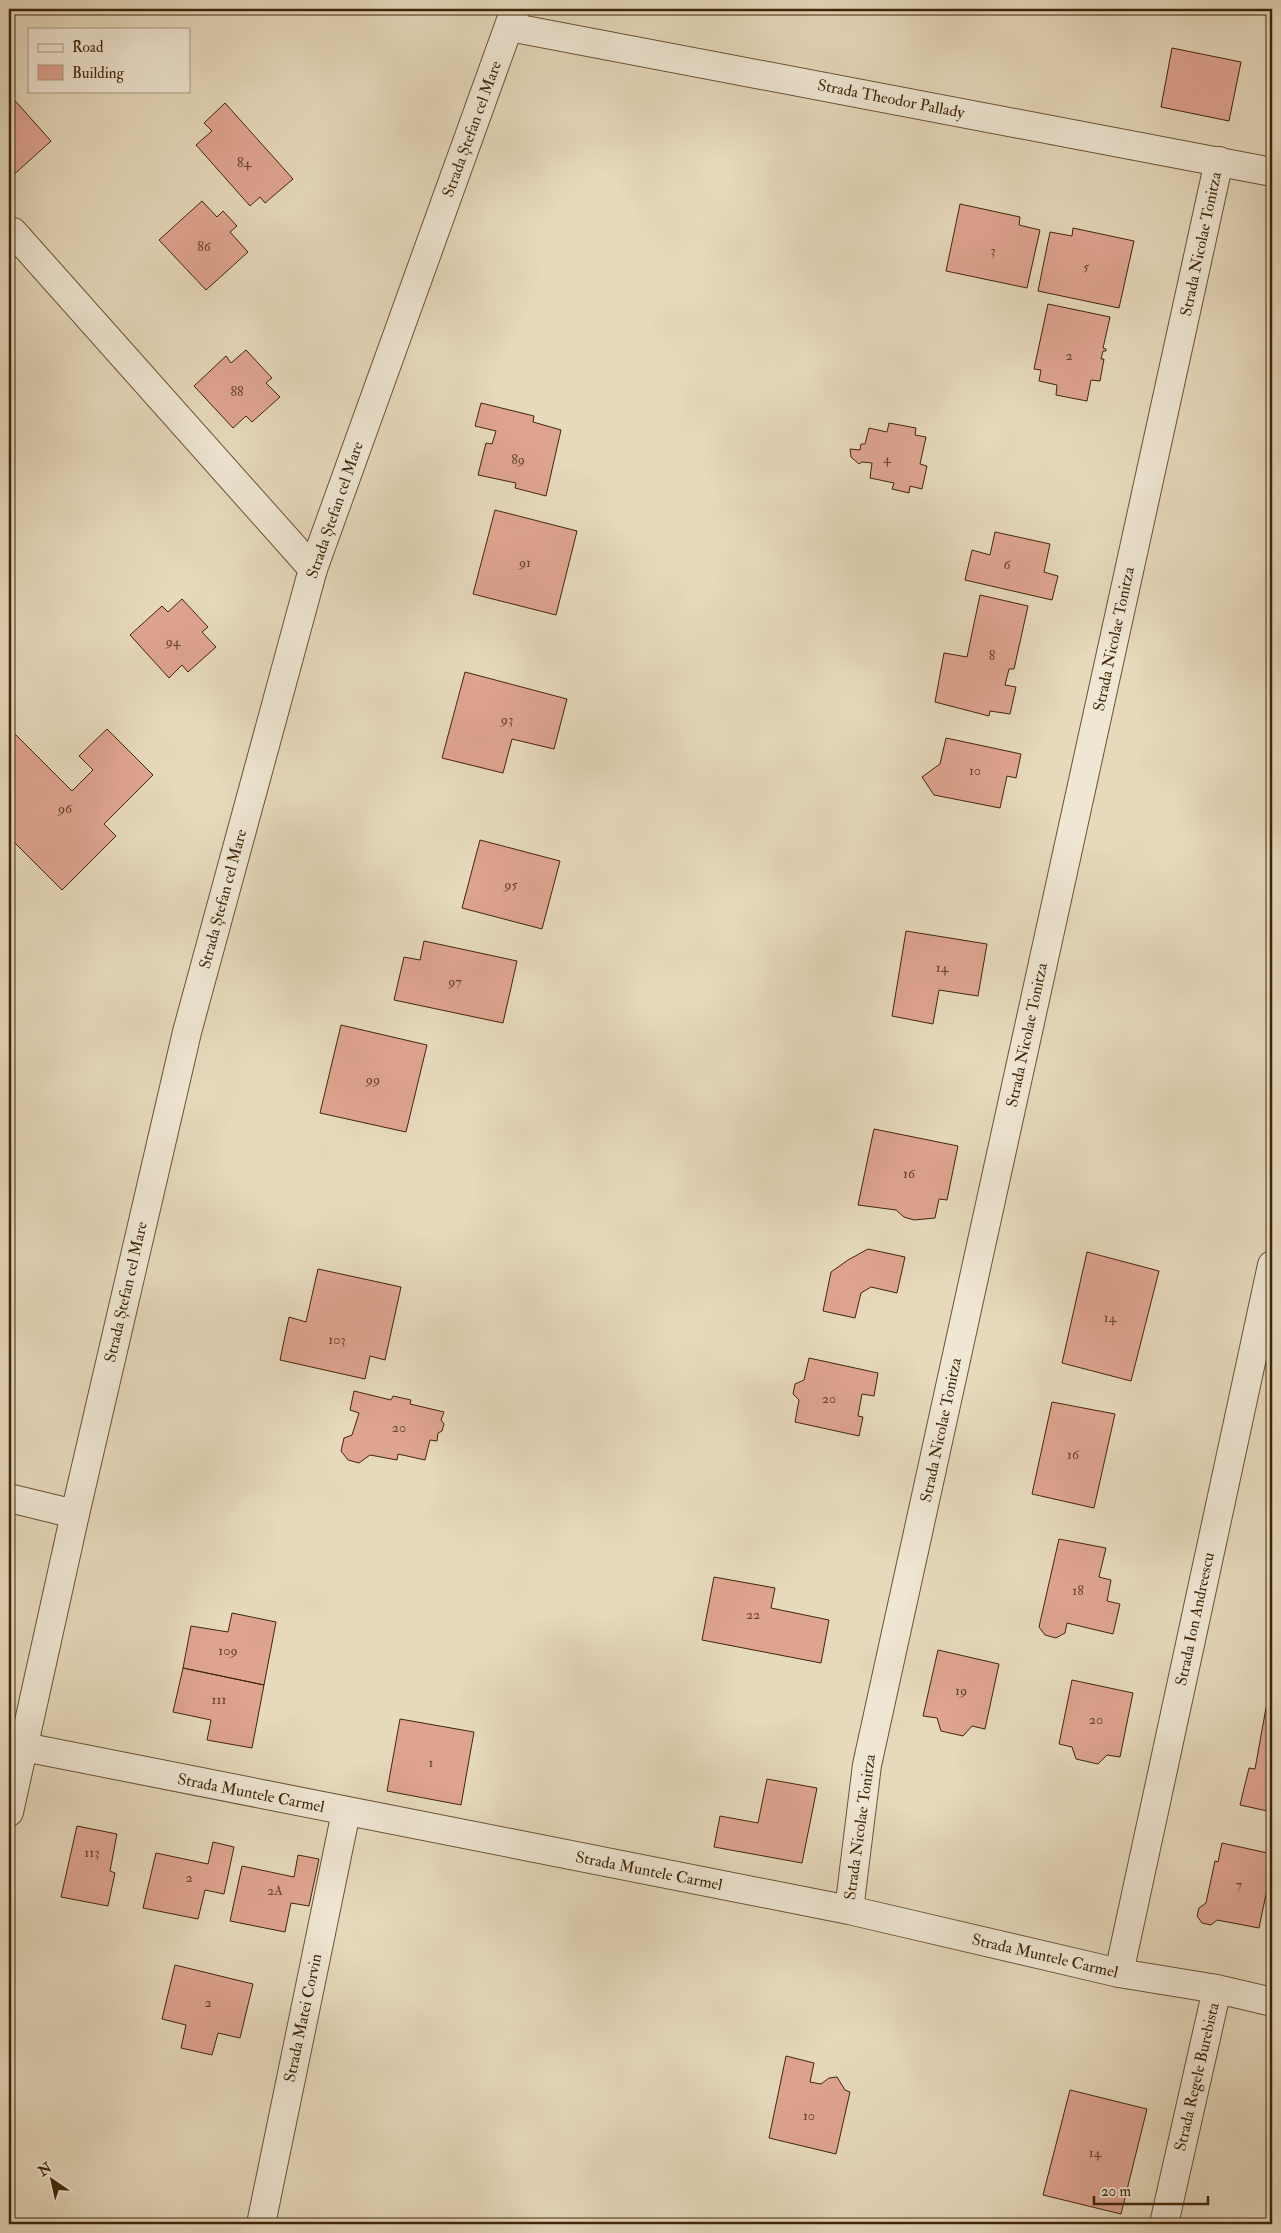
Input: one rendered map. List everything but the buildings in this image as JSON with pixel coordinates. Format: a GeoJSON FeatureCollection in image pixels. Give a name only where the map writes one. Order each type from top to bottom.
{"type":"FeatureCollection","features":[{"type":"Feature","properties":{"kind":"street","name":"Strada Theodor Pallady"},"geometry":{"type":"LineString","coordinates":[[512,18],[1272,172]]}},
{"type":"Feature","properties":{"kind":"street","name":"Strada Ștefan cel Mare"},"geometry":{"type":"LineString","coordinates":[[9,1812],[75,1514],[187,1032],[313,570],[512,18]]}},
{"type":"Feature","properties":{"kind":"street","name":"Strada Nicolae Tonitza"},"geometry":{"type":"LineString","coordinates":[[849,1910],[867,1765],[1219,162]]}},
{"type":"Feature","properties":{"kind":"street"},"geometry":{"type":"LineString","coordinates":[[13,232],[313,570]]}},
{"type":"Feature","properties":{"kind":"street","name":"Strada Ion Andreescu"},"geometry":{"type":"LineString","coordinates":[[1118,1973],[1272,1265]]}},
{"type":"Feature","properties":{"kind":"street"},"geometry":{"type":"LineString","coordinates":[[9,1498],[75,1514]]}},
{"type":"Feature","properties":{"kind":"street","name":"Strada Muntele Carmel"},"geometry":{"type":"LineString","coordinates":[[24,1748],[849,1910],[1118,1973],[1217,1989],[1272,2002]]}},
{"type":"Feature","properties":{"kind":"street","name":"Strada Matei Corvin"},"geometry":{"type":"LineString","coordinates":[[261,2224],[346,1812]]}},
{"type":"Feature","properties":{"kind":"street","name":"Strada Regele Burebista"},"geometry":{"type":"LineString","coordinates":[[1164,2224],[1217,1989]]}}]}
